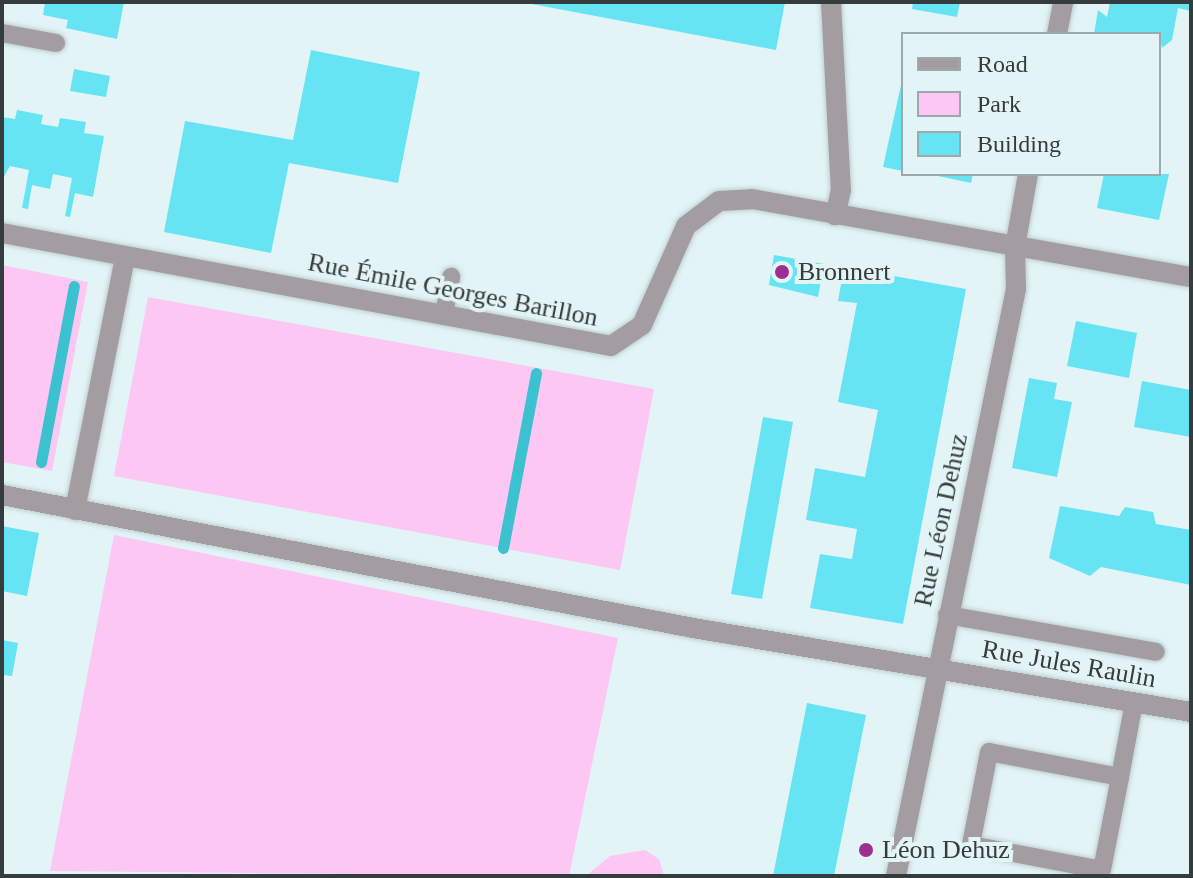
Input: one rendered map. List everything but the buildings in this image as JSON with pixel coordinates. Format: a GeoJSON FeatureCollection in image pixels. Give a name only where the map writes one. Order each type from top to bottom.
{"type":"FeatureCollection","features":[{"type":"Feature","properties":{"kind":"street"},"geometry":{"type":"LineString","coordinates":[[831,2],[841,190],[835,215]]}},
{"type":"Feature","properties":{"kind":"street"},"geometry":{"type":"LineString","coordinates":[[1057,32],[1063,2]]}},
{"type":"Feature","properties":{"kind":"street","name":"Rue Léon Dehuz"},"geometry":{"type":"LineString","coordinates":[[896,876],[1016,289],[1015,247],[1028,176]]}},
{"type":"Feature","properties":{"kind":"street","name":"Rue Émile Georges Barillon"},"geometry":{"type":"LineString","coordinates":[[2,233],[611,346],[642,325],[696,212],[719,201],[752,199],[1191,277]]}},
{"type":"Feature","properties":{"kind":"street"},"geometry":{"type":"LineString","coordinates":[[75,510],[125,257]]}},
{"type":"Feature","properties":{"kind":"street","name":"Rue Jules Raulin"},"geometry":{"type":"LineString","coordinates":[[2,495],[693,628],[938,666],[1191,712]]}},
{"type":"Feature","properties":{"kind":"lane"},"geometry":{"type":"LineString","coordinates":[[2,33],[56,43]]}},
{"type":"Feature","properties":{"kind":"lane"},"geometry":{"type":"LineString","coordinates":[[444,314],[451,277]]}},
{"type":"Feature","properties":{"kind":"lane"},"geometry":{"type":"LineString","coordinates":[[947,615],[1156,652]]}},
{"type":"Feature","properties":{"kind":"lane"},"geometry":{"type":"LineString","coordinates":[[1120,777],[989,752],[971,845],[1102,870],[1120,777],[1134,702]]}},
{"type":"Feature","properties":{"kind":"green space"},"geometry":{"type":"Polygon","coordinates":[[[2,265],[88,282],[52,471],[2,462],[2,265]]]}},
{"type":"Feature","properties":{"kind":"green space"},"geometry":{"type":"Polygon","coordinates":[[[148,297],[654,389],[620,570],[114,476],[148,297]]]}},
{"type":"Feature","properties":{"kind":"green space"},"geometry":{"type":"Polygon","coordinates":[[[114,535],[618,638],[569,876],[50,871],[114,535]]]}},
{"type":"Feature","properties":{"kind":"green space"},"geometry":{"type":"Polygon","coordinates":[[[645,850],[659,859],[664,876],[586,876],[610,856],[645,850]]]}},
{"type":"Feature","properties":{"kind":"waterway"},"geometry":{"type":"LineString","coordinates":[[41,462],[74,286]]}},
{"type":"Feature","properties":{"kind":"waterway"},"geometry":{"type":"LineString","coordinates":[[503,548],[536,373]]}},
{"type":"Feature","properties":{"kind":"place","name":"Bronnert"},"geometry":{"type":"Point","coordinates":[782,272]}},
{"type":"Feature","properties":{"kind":"place","name":"Léon Dehuz"},"geometry":{"type":"Point","coordinates":[866,850]}}]}
